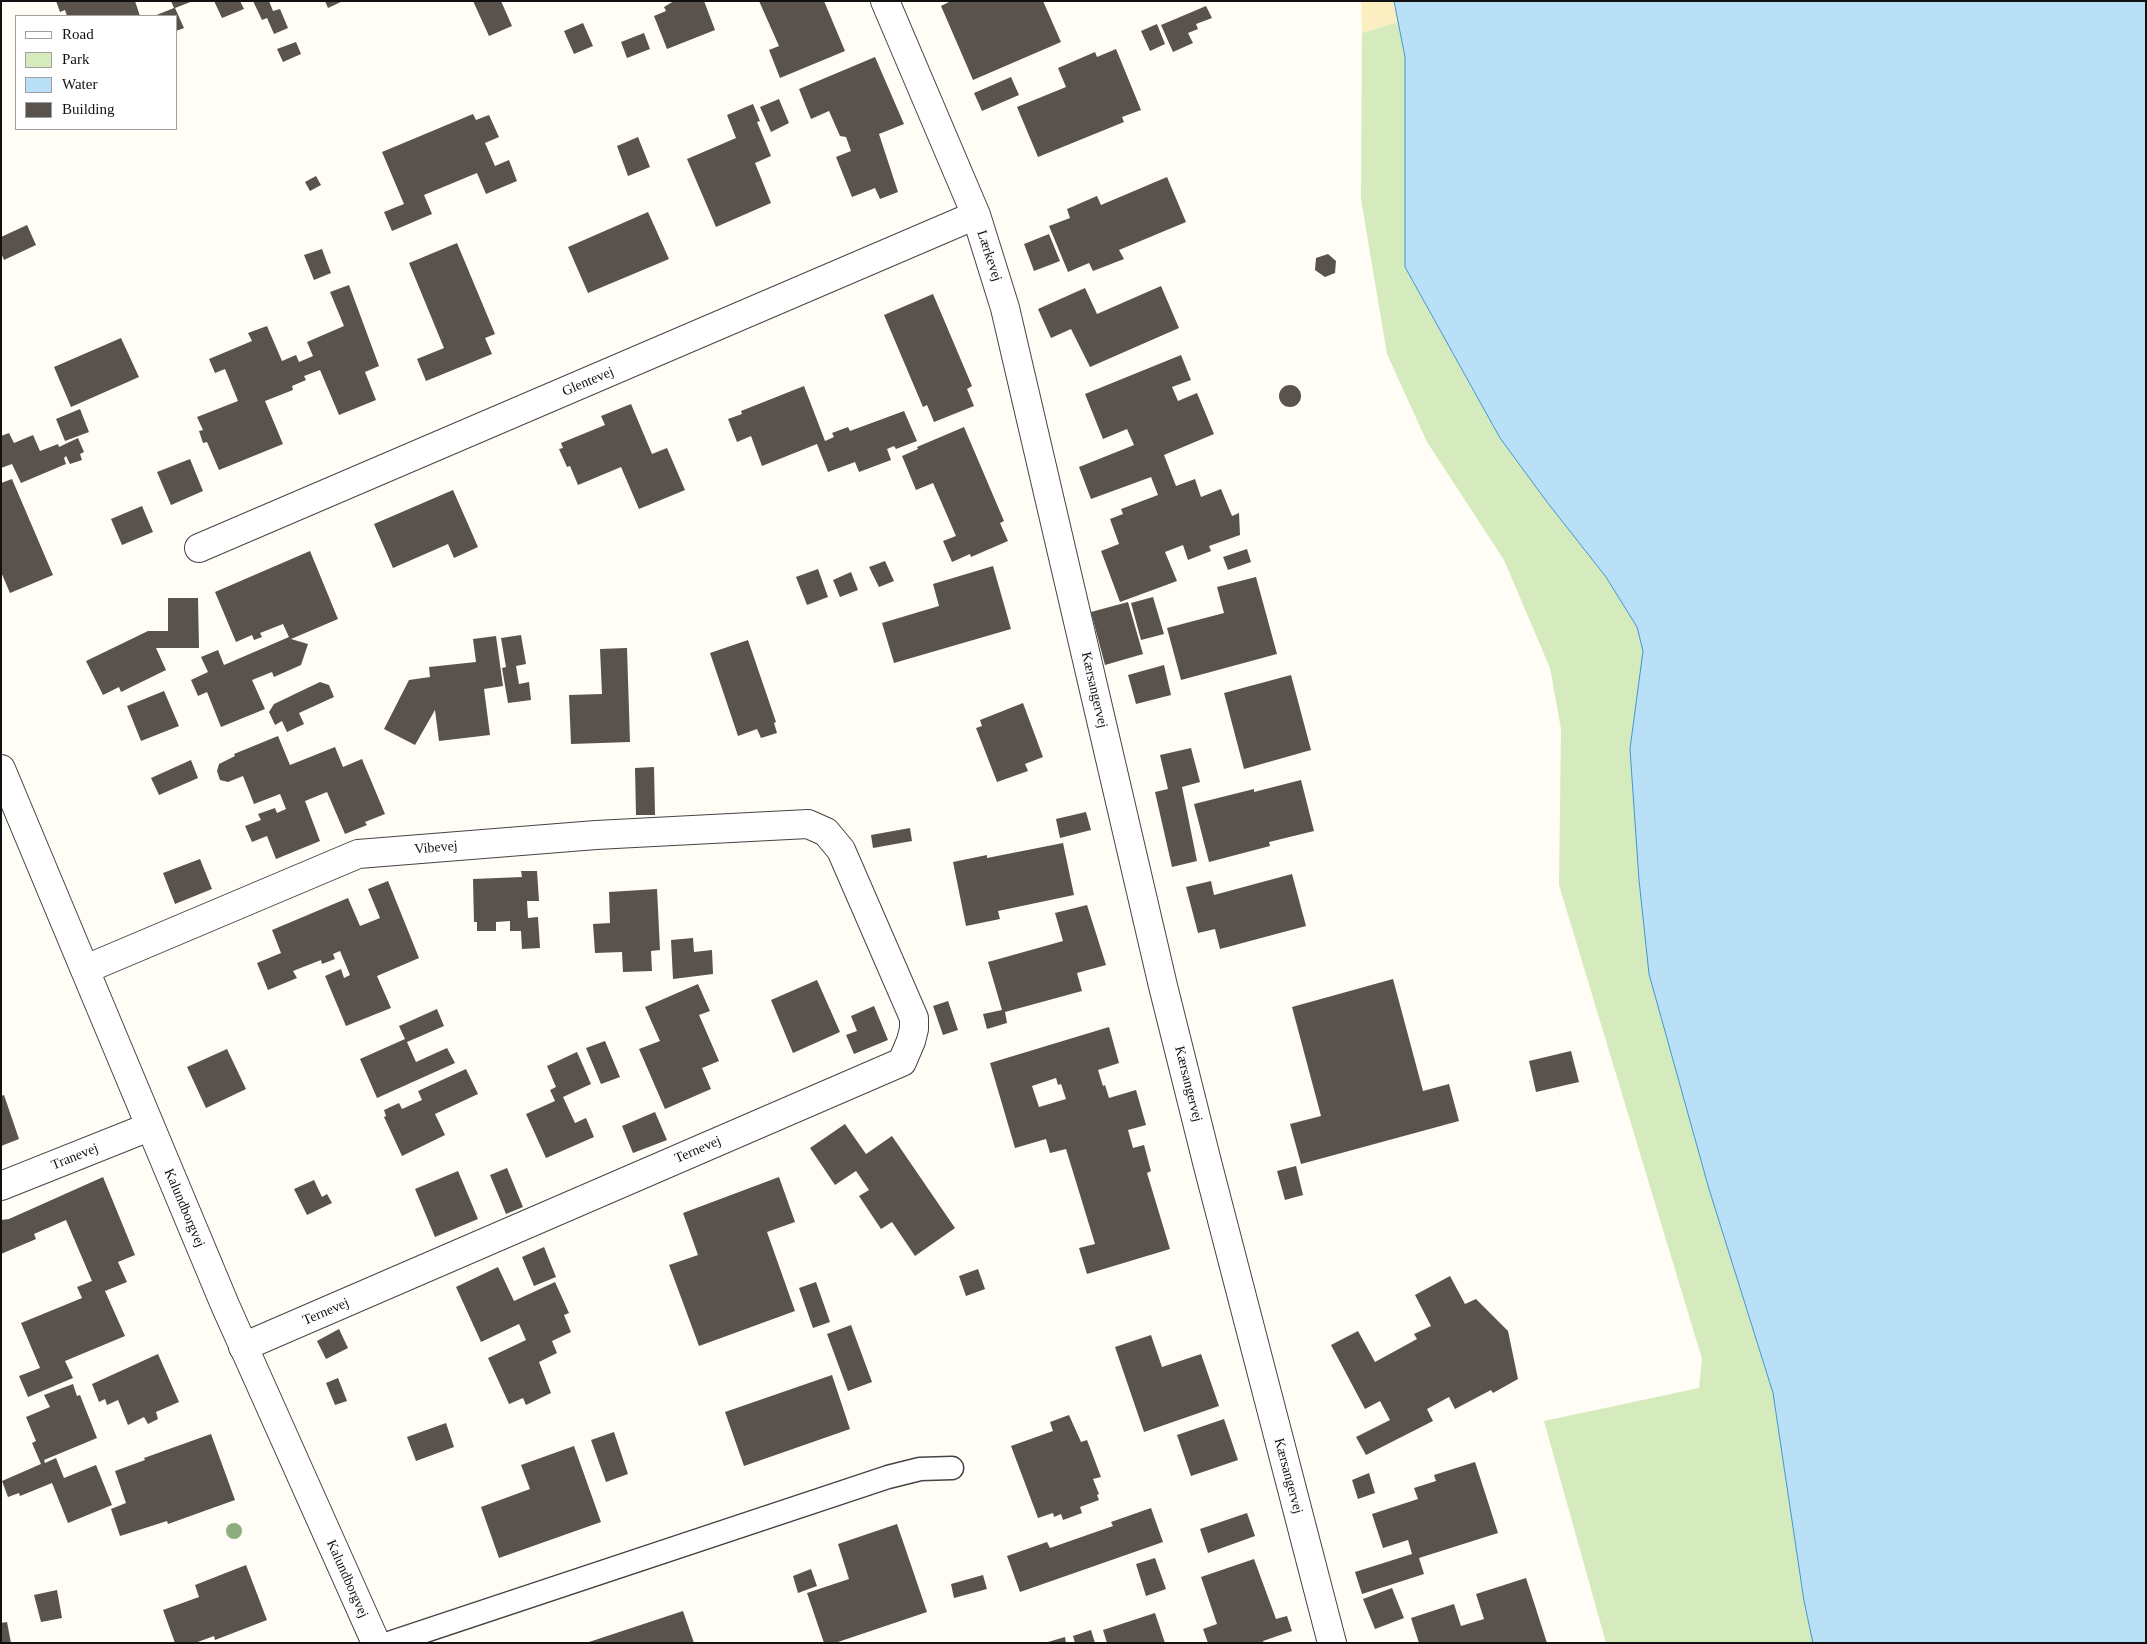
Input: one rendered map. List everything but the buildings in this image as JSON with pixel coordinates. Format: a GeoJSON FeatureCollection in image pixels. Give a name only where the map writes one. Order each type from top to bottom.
{"type":"FeatureCollection","features":[{"type":"Feature","properties":{"kind":"street","name":"Lærkevej"},"geometry":{"type":"LineString","coordinates":[[885,1],[976,215],[1006,308],[1055,523]]}},
{"type":"Feature","properties":{"kind":"street","name":"Glentevej"},"geometry":{"type":"LineString","coordinates":[[199,548],[976,215]]}},
{"type":"Feature","properties":{"kind":"street","name":"Kærsangervej"},"geometry":{"type":"LineString","coordinates":[[1055,523],[1187,1080],[1332,1643]]}},
{"type":"Feature","properties":{"kind":"street","name":"Kalundborgvej"},"geometry":{"type":"LineString","coordinates":[[1,769],[86,969],[149,1127],[243,1347],[376,1643]]}},
{"type":"Feature","properties":{"kind":"street","name":"Vibevej"},"geometry":{"type":"LineString","coordinates":[[86,969],[358,854],[596,834],[808,824]]}},
{"type":"Feature","properties":{"kind":"street","name":"Ternevej"},"geometry":{"type":"LineString","coordinates":[[243,1347],[902,1062],[911,1041],[914,1018],[841,850],[826,832],[808,824]]}},
{"type":"Feature","properties":{"kind":"street","name":"Tranevej"},"geometry":{"type":"LineString","coordinates":[[1,1186],[149,1127]]}},
{"type":"Feature","properties":{"kind":"lane"},"geometry":{"type":"LineString","coordinates":[[389,1643],[888,1477],[920,1469],[952,1468]]}},
{"type":"Feature","properties":{"kind":"green space"},"geometry":{"type":"Polygon","coordinates":[[[1398,22],[1405,57],[1405,267],[1500,438],[1606,577],[1637,627],[1644,651],[1630,749],[1639,880],[1649,974],[1709,1189],[1773,1393],[1804,1601],[1813,1643],[1606,1643],[1544,1421],[1699,1388],[1702,1359],[1559,885],[1561,729],[1550,668],[1504,560],[1427,442],[1387,354],[1361,199],[1362,33],[1398,22]]]}},
{"type":"Feature","properties":{"kind":"sand"},"geometry":{"type":"Polygon","coordinates":[[[1361,1],[1394,1],[1398,22],[1362,33],[1361,1]]]}},
{"type":"Feature","properties":{"kind":"water"},"geometry":{"type":"Polygon","coordinates":[[[1394,1],[2146,1],[2146,1643],[1813,1643],[1804,1601],[1773,1393],[1709,1189],[1649,974],[1639,880],[1630,749],[1643,651],[1637,627],[1606,577],[1500,438],[1405,267],[1405,57],[1394,1]]]}}]}
